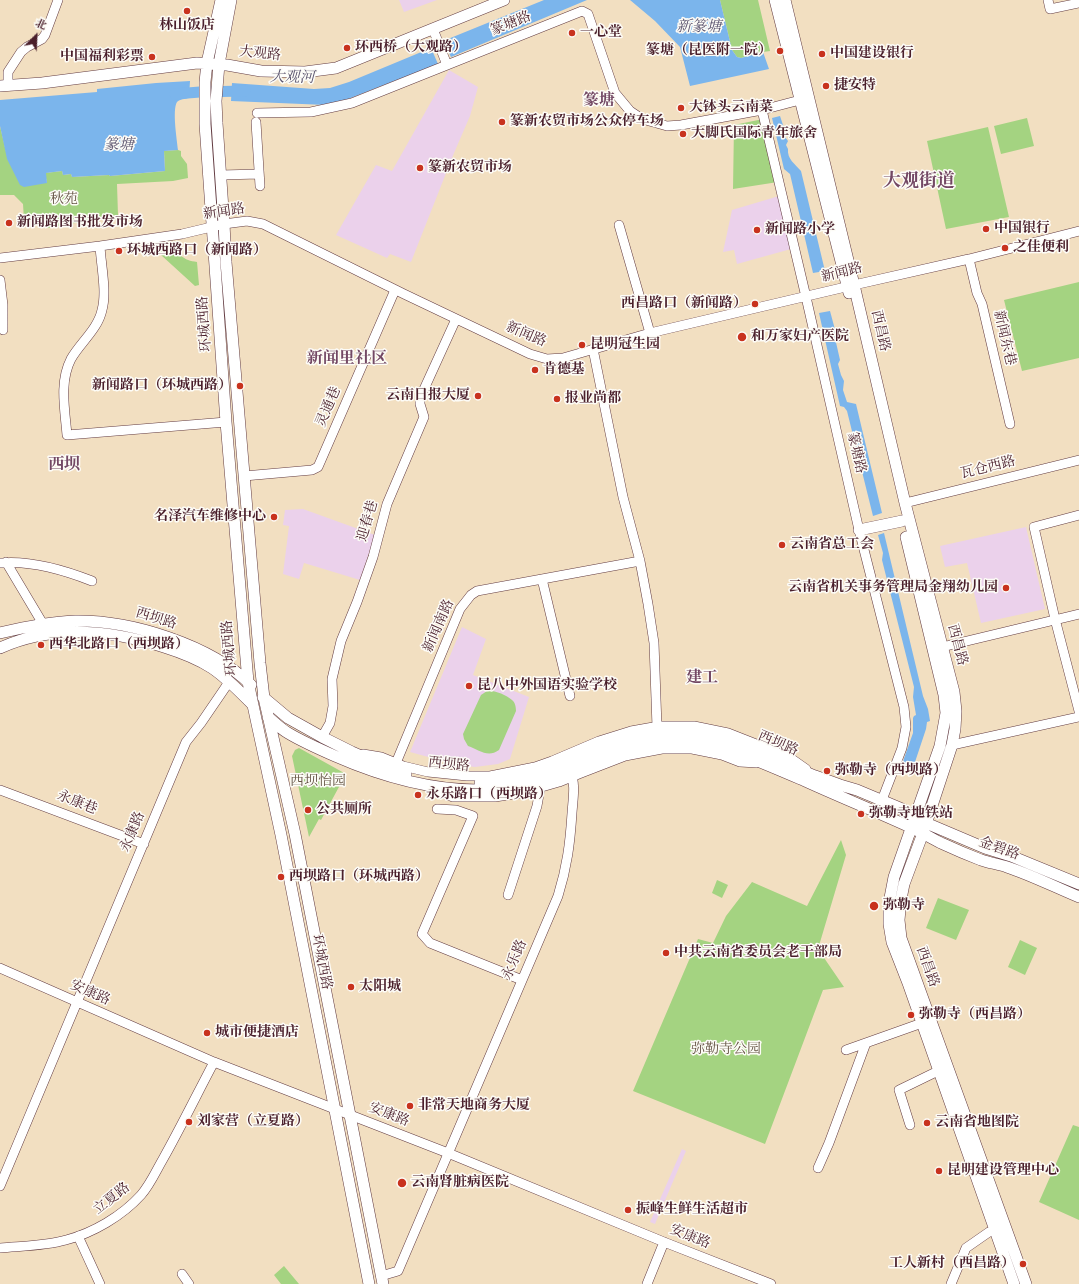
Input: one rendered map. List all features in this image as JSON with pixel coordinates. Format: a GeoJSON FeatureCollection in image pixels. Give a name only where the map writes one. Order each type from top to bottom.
{"type":"FeatureCollection","features":[{"type":"Feature","properties":{"kind":"main road","name":"环城西路"},"geometry":{"type":"LineString","coordinates":[[221,0],[207,63],[205,82],[205,124],[226,422],[248,682],[282,835],[369,1284]]}},
{"type":"Feature","properties":{"kind":"main road","name":"环城西路"},"geometry":{"type":"LineString","coordinates":[[231,0],[219,64],[216,101],[217,123],[226,270],[264,698],[294,834],[382,1280]]}},
{"type":"Feature","properties":{"kind":"main road","name":"大观路"},"geometry":{"type":"LineString","coordinates":[[4,86],[42,83],[186,64],[219,64],[261,71],[305,72],[336,68],[504,0]]}},
{"type":"Feature","properties":{"kind":"main road","name":"西昌路"},"geometry":{"type":"LineString","coordinates":[[776,0],[800,100],[851,285],[954,692],[956,711],[952,745],[904,884],[899,920],[901,938],[1026,1284]]}},
{"type":"Feature","properties":{"kind":"main road","name":"西昌路"},"geometry":{"type":"LineString","coordinates":[[785,0],[851,285],[902,521],[944,695],[946,713],[940,746],[894,877],[889,903],[889,924],[892,942],[1014,1284]]}},
{"type":"Feature","properties":{"kind":"main road"},"geometry":{"type":"LineString","coordinates":[[859,530],[902,521]]}},
{"type":"Feature","properties":{"kind":"main road","name":"西坝路"},"geometry":{"type":"LineString","coordinates":[[0,633],[43,624],[77,621],[103,623],[143,630],[182,643],[214,657],[248,682],[288,718],[322,737],[400,773],[427,779],[467,784],[491,783],[537,774],[602,748],[633,738],[660,734],[693,734],[726,740],[815,776],[882,800],[915,816]]}},
{"type":"Feature","properties":{"kind":"main road","name":"西坝路"},"geometry":{"type":"LineString","coordinates":[[0,648],[28,638],[53,633],[77,631],[103,632],[140,640],[173,650],[211,668],[287,733],[374,772],[416,784],[452,790],[494,790],[520,787],[571,773],[623,750],[648,744],[692,742],[724,749],[763,763],[911,827]]}},
{"type":"Feature","properties":{"kind":"main road","name":"金碧路"},"geometry":{"type":"LineString","coordinates":[[915,816],[924,828],[940,842],[982,860],[1007,867],[1079,897]]}},
{"type":"Feature","properties":{"kind":"main road","name":"金碧路"},"geometry":{"type":"LineString","coordinates":[[911,827],[924,828],[1010,856],[1079,884]]}},
{"type":"Feature","properties":{"kind":"street"},"geometry":{"type":"LineString","coordinates":[[4,86],[8,72],[21,52],[27,46],[42,39],[45,35],[58,0]]}},
{"type":"Feature","properties":{"kind":"street"},"geometry":{"type":"LineString","coordinates":[[1049,5],[1079,2]]}},
{"type":"Feature","properties":{"kind":"street","name":"篆塘路"},"geometry":{"type":"LineString","coordinates":[[259,174],[257,117],[312,112],[352,103],[582,11],[588,14],[615,93],[630,111],[642,119],[667,126],[681,126],[762,110],[800,100]]}},
{"type":"Feature","properties":{"kind":"street"},"geometry":{"type":"LineString","coordinates":[[433,29],[447,65]]}},
{"type":"Feature","properties":{"kind":"street","name":"篆塘路"},"geometry":{"type":"LineString","coordinates":[[762,110],[859,530],[904,707],[906,727],[902,748],[882,800]]}},
{"type":"Feature","properties":{"kind":"street"},"geometry":{"type":"LineString","coordinates":[[220,175],[259,174],[260,186]]}},
{"type":"Feature","properties":{"kind":"street","name":"新闻路"},"geometry":{"type":"LineString","coordinates":[[0,258],[182,234],[213,226],[247,221],[263,224],[394,290],[530,354],[547,359],[563,358],[650,333],[851,285],[969,259],[1079,231]]}},
{"type":"Feature","properties":{"kind":"street"},"geometry":{"type":"LineString","coordinates":[[619,225],[650,333]]}},
{"type":"Feature","properties":{"kind":"street"},"geometry":{"type":"LineString","coordinates":[[100,246],[104,299],[102,312],[97,323],[71,359],[67,370],[64,384],[66,435],[226,422]]}},
{"type":"Feature","properties":{"kind":"street","name":"新闻东巷"},"geometry":{"type":"LineString","coordinates":[[969,259],[977,293],[982,304],[1010,424]]}},
{"type":"Feature","properties":{"kind":"street"},"geometry":{"type":"LineString","coordinates":[[0,280],[3,305],[3,330]]}},
{"type":"Feature","properties":{"kind":"street","name":"灵通巷"},"geometry":{"type":"LineString","coordinates":[[244,476],[312,470],[318,467],[394,290]]}},
{"type":"Feature","properties":{"kind":"street","name":"迎春巷"},"geometry":{"type":"LineString","coordinates":[[322,737],[330,722],[333,706],[332,679],[341,641],[373,557],[387,504],[424,417],[420,404],[420,398],[456,319]]}},
{"type":"Feature","properties":{"kind":"street"},"geometry":{"type":"LineString","coordinates":[[593,349],[623,497],[640,561],[654,643],[656,727]]}},
{"type":"Feature","properties":{"kind":"street","name":"瓦仓西路"},"geometry":{"type":"LineString","coordinates":[[905,503],[1079,460]]}},
{"type":"Feature","properties":{"kind":"street"},"geometry":{"type":"LineString","coordinates":[[1079,515],[1034,527],[1055,619],[1079,711]]}},
{"type":"Feature","properties":{"kind":"street","name":"新闻南路"},"geometry":{"type":"LineString","coordinates":[[396,763],[460,609],[470,595],[477,591],[640,561]]}},
{"type":"Feature","properties":{"kind":"street"},"geometry":{"type":"LineString","coordinates":[[3,563],[36,565],[69,572],[92,581]]}},
{"type":"Feature","properties":{"kind":"street"},"geometry":{"type":"LineString","coordinates":[[3,563],[43,624]]}},
{"type":"Feature","properties":{"kind":"street"},"geometry":{"type":"LineString","coordinates":[[542,579],[570,696]]}},
{"type":"Feature","properties":{"kind":"street"},"geometry":{"type":"LineString","coordinates":[[942,647],[1079,614]]}},
{"type":"Feature","properties":{"kind":"street","name":"永康路"},"geometry":{"type":"LineString","coordinates":[[78,1002],[186,742],[229,682]]}},
{"type":"Feature","properties":{"kind":"street"},"geometry":{"type":"LineString","coordinates":[[952,745],[1079,718]]}},
{"type":"Feature","properties":{"kind":"street"},"geometry":{"type":"LineString","coordinates":[[352,752],[381,757],[428,772],[467,776],[490,776],[535,767],[599,741],[631,731],[656,727],[694,726],[728,733],[789,757],[815,776]]}},
{"type":"Feature","properties":{"kind":"street"},"geometry":{"type":"LineString","coordinates":[[416,784],[453,797],[495,797],[521,794],[540,789],[571,773]]}},
{"type":"Feature","properties":{"kind":"street","name":"永乐路"},"geometry":{"type":"LineString","coordinates":[[382,1280],[398,1271],[558,896],[565,873],[571,828],[574,792],[571,773]]}},
{"type":"Feature","properties":{"kind":"street"},"geometry":{"type":"LineString","coordinates":[[508,895],[537,806],[540,789]]}},
{"type":"Feature","properties":{"kind":"street","name":"永康巷"},"geometry":{"type":"LineString","coordinates":[[0,790],[144,844]]}},
{"type":"Feature","properties":{"kind":"street"},"geometry":{"type":"LineString","coordinates":[[437,809],[456,810],[473,816],[422,934],[430,943],[522,980]]}},
{"type":"Feature","properties":{"kind":"street","name":"安康路"},"geometry":{"type":"LineString","coordinates":[[0,968],[214,1062],[448,1153],[664,1242],[771,1284]]}},
{"type":"Feature","properties":{"kind":"street"},"geometry":{"type":"LineString","coordinates":[[0,1186],[78,1002]]}},
{"type":"Feature","properties":{"kind":"street"},"geometry":{"type":"LineString","coordinates":[[846,1050],[922,1023]]}},
{"type":"Feature","properties":{"kind":"street"},"geometry":{"type":"LineString","coordinates":[[818,1168],[829,1143],[866,1043]]}},
{"type":"Feature","properties":{"kind":"street","name":"立夏路"},"geometry":{"type":"LineString","coordinates":[[0,1248],[53,1243],[78,1236],[97,1228],[134,1201],[148,1186],[214,1062]]}},
{"type":"Feature","properties":{"kind":"street"},"geometry":{"type":"LineString","coordinates":[[910,1125],[899,1090],[938,1071]]}},
{"type":"Feature","properties":{"kind":"street"},"geometry":{"type":"LineString","coordinates":[[951,1284],[966,1248],[989,1232],[995,1230]]}},
{"type":"Feature","properties":{"kind":"street"},"geometry":{"type":"LineString","coordinates":[[78,1236],[100,1284]]}},
{"type":"Feature","properties":{"kind":"street"},"geometry":{"type":"LineString","coordinates":[[647,1284],[664,1242]]}},
{"type":"Feature","properties":{"kind":"street"},"geometry":{"type":"LineString","coordinates":[[182,1274],[189,1284]]}},
{"type":"Feature","properties":{"kind":"shaded area"},"geometry":{"type":"Polygon","coordinates":[[[399,0],[437,0],[404,12],[399,0]]]}},
{"type":"Feature","properties":{"kind":"shaded area","name":"篆新农贸市场"},"geometry":{"type":"Polygon","coordinates":[[[449,70],[478,87],[470,116],[411,262],[390,254],[387,258],[336,235],[376,165],[392,171],[449,70]]]}},
{"type":"Feature","properties":{"kind":"shaded area","name":"新闻路小学"},"geometry":{"type":"Polygon","coordinates":[[[779,196],[791,249],[737,264],[734,250],[723,252],[732,210],[779,196]]]}},
{"type":"Feature","properties":{"kind":"shaded area"},"geometry":{"type":"Polygon","coordinates":[[[303,509],[375,535],[360,580],[304,563],[299,579],[283,574],[289,526],[283,525],[285,510],[303,509]]]}},
{"type":"Feature","properties":{"kind":"shaded area","name":"云南省机关事务管理局金翔幼儿园"},"geometry":{"type":"Polygon","coordinates":[[[1026,527],[1045,609],[981,623],[967,563],[945,567],[940,546],[1026,527]]]}},
{"type":"Feature","properties":{"kind":"shaded area","name":"昆八中外国语实验学校"},"geometry":{"type":"Polygon","coordinates":[[[462,627],[486,639],[473,675],[529,697],[510,759],[498,764],[475,767],[454,764],[410,752],[462,627]]]}},
{"type":"Feature","properties":{"kind":"shaded area"},"geometry":{"type":"Polygon","coordinates":[[[682,1149],[686,1151],[655,1224],[650,1222],[682,1149]]]}},
{"type":"Feature","properties":{"kind":"green space"},"geometry":{"type":"Polygon","coordinates":[[[720,0],[758,0],[770,51],[741,58],[737,57],[732,50],[720,0]]]}},
{"type":"Feature","properties":{"kind":"green space"},"geometry":{"type":"Polygon","coordinates":[[[1027,118],[1034,146],[1001,154],[994,126],[1027,118]]]}},
{"type":"Feature","properties":{"kind":"green space"},"geometry":{"type":"Polygon","coordinates":[[[763,119],[778,182],[733,189],[734,125],[763,119]]]}},
{"type":"Feature","properties":{"kind":"green space","name":"秋苑"},"geometry":{"type":"Polygon","coordinates":[[[0,126],[8,160],[47,183],[45,173],[62,171],[63,175],[71,174],[72,177],[110,176],[165,171],[164,151],[178,150],[181,151],[181,156],[187,164],[188,178],[173,181],[117,184],[118,215],[48,228],[46,217],[24,220],[23,204],[14,195],[0,195],[0,126]]]}},
{"type":"Feature","properties":{"kind":"green space"},"geometry":{"type":"Polygon","coordinates":[[[988,127],[1009,217],[946,229],[927,141],[988,127]]]}},
{"type":"Feature","properties":{"kind":"green space"},"geometry":{"type":"Polygon","coordinates":[[[180,249],[180,255],[182,257],[197,262],[199,285],[195,286],[161,255],[161,250],[180,249]]]}},
{"type":"Feature","properties":{"kind":"green space"},"geometry":{"type":"Polygon","coordinates":[[[1079,282],[1079,358],[1022,371],[1004,300],[1079,282]]]}},
{"type":"Feature","properties":{"kind":"green space"},"geometry":{"type":"Polygon","coordinates":[[[487,691],[496,692],[509,698],[514,702],[516,709],[499,750],[491,753],[468,746],[463,734],[481,695],[487,691]]]}},
{"type":"Feature","properties":{"kind":"green space","name":"西坝怡园"},"geometry":{"type":"Polygon","coordinates":[[[299,748],[346,774],[321,820],[319,819],[309,837],[292,756],[295,750],[299,748]]]}},
{"type":"Feature","properties":{"kind":"green space","name":"弥勒寺公园"},"geometry":{"type":"Polygon","coordinates":[[[841,840],[846,855],[818,949],[844,987],[823,990],[765,1144],[633,1091],[698,939],[713,943],[726,916],[752,882],[807,906],[841,840]]]}},
{"type":"Feature","properties":{"kind":"green space"},"geometry":{"type":"Polygon","coordinates":[[[717,880],[728,885],[722,898],[712,893],[717,880]]]}},
{"type":"Feature","properties":{"kind":"green space"},"geometry":{"type":"Polygon","coordinates":[[[938,898],[969,910],[956,940],[926,928],[938,898]]]}},
{"type":"Feature","properties":{"kind":"green space"},"geometry":{"type":"Polygon","coordinates":[[[1020,940],[1037,948],[1025,975],[1008,967],[1020,940]]]}},
{"type":"Feature","properties":{"kind":"green space"},"geometry":{"type":"Polygon","coordinates":[[[1073,1125],[1079,1127],[1079,1220],[1039,1202],[1073,1125]]]}},
{"type":"Feature","properties":{"kind":"green space"},"geometry":{"type":"Polygon","coordinates":[[[284,1266],[299,1284],[281,1284],[274,1275],[284,1266]]]}},
{"type":"Feature","properties":{"kind":"water"},"geometry":{"type":"Polygon","coordinates":[[[544,0],[587,0],[451,57],[443,41],[544,0]]]}},
{"type":"Feature","properties":{"kind":"water","name":"新篆塘"},"geometry":{"type":"Polygon","coordinates":[[[630,0],[720,0],[732,50],[737,57],[741,58],[763,52],[769,69],[690,86],[680,47],[655,21],[630,0]]]}},
{"type":"Feature","properties":{"kind":"water"},"geometry":{"type":"Polygon","coordinates":[[[431,48],[438,64],[343,101],[326,105],[231,101],[232,83],[314,89],[330,88],[349,82],[431,48]]]}},
{"type":"Feature","properties":{"kind":"water","name":"篆塘"},"geometry":{"type":"Polygon","coordinates":[[[190,81],[189,98],[178,101],[175,111],[178,150],[164,151],[165,171],[110,176],[72,177],[71,174],[63,175],[62,171],[46,173],[47,183],[24,187],[20,185],[7,159],[0,126],[0,100],[97,92],[97,89],[190,81]]]}},
{"type":"Feature","properties":{"kind":"water"},"geometry":{"type":"Polygon","coordinates":[[[780,116],[786,134],[785,137],[788,141],[786,145],[789,156],[801,171],[825,271],[813,273],[790,174],[784,169],[772,118],[780,116]]]}},
{"type":"Feature","properties":{"kind":"water"},"geometry":{"type":"Polygon","coordinates":[[[830,311],[837,337],[835,338],[840,360],[838,364],[844,381],[843,390],[847,402],[856,404],[882,513],[873,516],[847,411],[844,407],[840,406],[819,313],[830,311]]]}},
{"type":"Feature","properties":{"kind":"water"},"geometry":{"type":"Polygon","coordinates":[[[884,533],[930,721],[927,722],[912,771],[901,767],[913,733],[913,718],[916,715],[913,697],[914,687],[882,560],[883,553],[878,535],[884,533]]]}},
{"type":"Feature","properties":{"kind":"waterway","name":"大观河"},"geometry":{"type":"LineString","coordinates":[[175,94],[245,91]]}},
{"type":"Feature","properties":{"kind":"place","name":"林山饭店"},"geometry":{"type":"Point","coordinates":[187,11]}},
{"type":"Feature","properties":{"kind":"place","name":"一心堂"},"geometry":{"type":"Point","coordinates":[572,33]}},
{"type":"Feature","properties":{"kind":"place","name":"环西桥（大观路）"},"geometry":{"type":"Point","coordinates":[347,48]}},
{"type":"Feature","properties":{"kind":"place","name":"篆塘（昆医附一院）"},"geometry":{"type":"Point","coordinates":[780,51]}},
{"type":"Feature","properties":{"kind":"place","name":"中国建设银行"},"geometry":{"type":"Point","coordinates":[822,54]}},
{"type":"Feature","properties":{"kind":"place","name":"中国福利彩票"},"geometry":{"type":"Point","coordinates":[152,57]}},
{"type":"Feature","properties":{"kind":"place","name":"捷安特"},"geometry":{"type":"Point","coordinates":[826,86]}},
{"type":"Feature","properties":{"kind":"place","name":"大钵头云南菜"},"geometry":{"type":"Point","coordinates":[681,108]}},
{"type":"Feature","properties":{"kind":"place","name":"篆新农贸市场公众停车场"},"geometry":{"type":"Point","coordinates":[502,122]}},
{"type":"Feature","properties":{"kind":"place","name":"大脚氏国际青年旅舍"},"geometry":{"type":"Point","coordinates":[683,134]}},
{"type":"Feature","properties":{"kind":"place","name":"篆新农贸市场"},"geometry":{"type":"Point","coordinates":[420,168]}},
{"type":"Feature","properties":{"kind":"place","name":"新闻路图书批发市场"},"geometry":{"type":"Point","coordinates":[9,223]}},
{"type":"Feature","properties":{"kind":"place","name":"中国银行"},"geometry":{"type":"Point","coordinates":[986,229]}},
{"type":"Feature","properties":{"kind":"place","name":"新闻路小学"},"geometry":{"type":"Point","coordinates":[757,230]}},
{"type":"Feature","properties":{"kind":"place","name":"之佳便利"},"geometry":{"type":"Point","coordinates":[1005,248]}},
{"type":"Feature","properties":{"kind":"place","name":"环城西路口（新闻路）"},"geometry":{"type":"Point","coordinates":[119,251]}},
{"type":"Feature","properties":{"kind":"place","name":"西昌路口（新闻路）"},"geometry":{"type":"Point","coordinates":[755,304]}},
{"type":"Feature","properties":{"kind":"place","name":"和万家妇产医院"},"geometry":{"type":"Point","coordinates":[742,337]}},
{"type":"Feature","properties":{"kind":"place","name":"昆明冠生园"},"geometry":{"type":"Point","coordinates":[582,345]}},
{"type":"Feature","properties":{"kind":"place","name":"肯德基"},"geometry":{"type":"Point","coordinates":[535,370]}},
{"type":"Feature","properties":{"kind":"place","name":"新闻路口（环城西路）"},"geometry":{"type":"Point","coordinates":[240,386]}},
{"type":"Feature","properties":{"kind":"place","name":"云南日报大厦"},"geometry":{"type":"Point","coordinates":[478,396]}},
{"type":"Feature","properties":{"kind":"place","name":"报业尚都"},"geometry":{"type":"Point","coordinates":[557,399]}},
{"type":"Feature","properties":{"kind":"place","name":"名泽汽车维修中心"},"geometry":{"type":"Point","coordinates":[274,517]}},
{"type":"Feature","properties":{"kind":"place","name":"云南省总工会"},"geometry":{"type":"Point","coordinates":[782,545]}},
{"type":"Feature","properties":{"kind":"place","name":"云南省机关事务管理局金翔幼儿园"},"geometry":{"type":"Point","coordinates":[1006,588]}},
{"type":"Feature","properties":{"kind":"place","name":"西华北路口（西坝路）"},"geometry":{"type":"Point","coordinates":[41,645]}},
{"type":"Feature","properties":{"kind":"place","name":"昆八中外国语实验学校"},"geometry":{"type":"Point","coordinates":[469,686]}},
{"type":"Feature","properties":{"kind":"place","name":"弥勒寺（西坝路）"},"geometry":{"type":"Point","coordinates":[827,771]}},
{"type":"Feature","properties":{"kind":"place","name":"永乐路口（西坝路）"},"geometry":{"type":"Point","coordinates":[418,795]}},
{"type":"Feature","properties":{"kind":"place","name":"公共厕所"},"geometry":{"type":"Point","coordinates":[308,810]}},
{"type":"Feature","properties":{"kind":"place","name":"弥勒寺地铁站"},"geometry":{"type":"Point","coordinates":[861,814]}},
{"type":"Feature","properties":{"kind":"place","name":"西坝路口（环城西路）"},"geometry":{"type":"Point","coordinates":[281,877]}},
{"type":"Feature","properties":{"kind":"place","name":"弥勒寺"},"geometry":{"type":"Point","coordinates":[874,906]}},
{"type":"Feature","properties":{"kind":"place","name":"中共云南省委员会老干部局"},"geometry":{"type":"Point","coordinates":[666,953]}},
{"type":"Feature","properties":{"kind":"place","name":"太阳城"},"geometry":{"type":"Point","coordinates":[351,987]}},
{"type":"Feature","properties":{"kind":"place","name":"弥勒寺（西昌路）"},"geometry":{"type":"Point","coordinates":[911,1015]}},
{"type":"Feature","properties":{"kind":"place","name":"城市便捷酒店"},"geometry":{"type":"Point","coordinates":[207,1033]}},
{"type":"Feature","properties":{"kind":"place","name":"非常天地商务大厦"},"geometry":{"type":"Point","coordinates":[410,1106]}},
{"type":"Feature","properties":{"kind":"place","name":"刘家营（立夏路）"},"geometry":{"type":"Point","coordinates":[189,1122]}},
{"type":"Feature","properties":{"kind":"place","name":"云南省地图院"},"geometry":{"type":"Point","coordinates":[927,1123]}},
{"type":"Feature","properties":{"kind":"place","name":"昆明建设管理中心"},"geometry":{"type":"Point","coordinates":[939,1171]}},
{"type":"Feature","properties":{"kind":"place","name":"云南肾脏病医院"},"geometry":{"type":"Point","coordinates":[402,1183]}},
{"type":"Feature","properties":{"kind":"place","name":"振峰生鲜生活超市"},"geometry":{"type":"Point","coordinates":[628,1210]}},
{"type":"Feature","properties":{"kind":"place","name":"工人新村（西昌路）"},"geometry":{"type":"Point","coordinates":[1023,1264]}},
{"type":"Feature","properties":{"kind":"district","name":"篆塘"},"geometry":{"type":"Point","coordinates":[599,101]}},
{"type":"Feature","properties":{"kind":"district","name":"大观街道"},"geometry":{"type":"Point","coordinates":[919,182]}},
{"type":"Feature","properties":{"kind":"district","name":"新闻里社区"},"geometry":{"type":"Point","coordinates":[347,359]}},
{"type":"Feature","properties":{"kind":"district","name":"西坝"},"geometry":{"type":"Point","coordinates":[64,465]}},
{"type":"Feature","properties":{"kind":"district","name":"建工"},"geometry":{"type":"Point","coordinates":[702,678]}}]}
